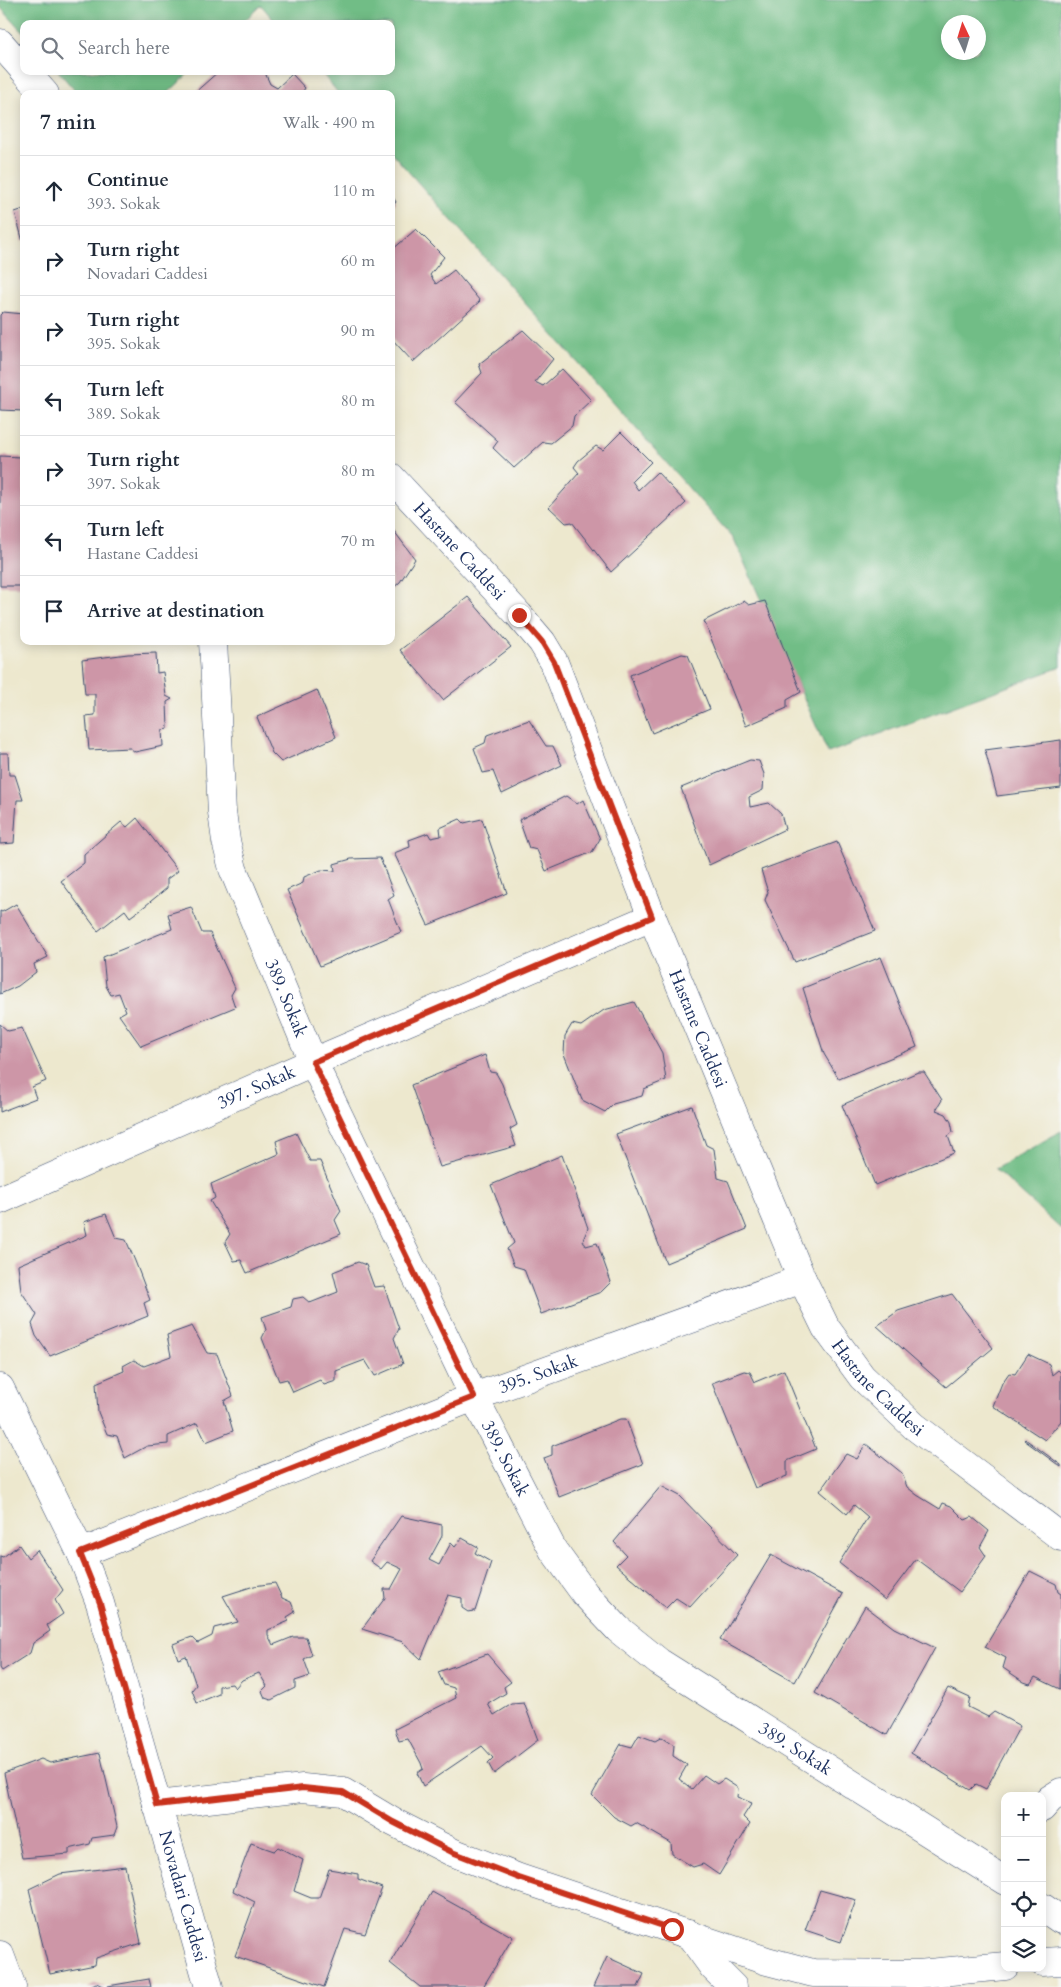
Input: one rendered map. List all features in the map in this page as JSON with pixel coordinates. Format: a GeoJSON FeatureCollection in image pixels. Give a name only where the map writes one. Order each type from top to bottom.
{"type":"FeatureCollection","features":[{"type":"Feature","properties":{"kind":"street"},"geometry":{"type":"LineString","coordinates":[[0,43],[20,66]]}},
{"type":"Feature","properties":{"kind":"street"},"geometry":{"type":"LineString","coordinates":[[28,75],[42,90]]}},
{"type":"Feature","properties":{"kind":"street","name":"Hastane Caddesi"},"geometry":{"type":"LineString","coordinates":[[395,481],[519,615],[542,642],[554,662],[652,917],[802,1279],[826,1328],[862,1377],[914,1426],[1061,1536]]}},
{"type":"Feature","properties":{"kind":"street","name":"389. Sokak"},"geometry":{"type":"LineString","coordinates":[[213,645],[222,812],[226,841],[233,869],[313,1062],[474,1397],[553,1550],[585,1594],[618,1629],[659,1662],[1001,1870]]}},
{"type":"Feature","properties":{"kind":"street","name":"397. Sokak"},"geometry":{"type":"LineString","coordinates":[[0,1200],[313,1062],[652,917]]}},
{"type":"Feature","properties":{"kind":"street","name":"395. Sokak"},"geometry":{"type":"LineString","coordinates":[[80,1553],[474,1397],[802,1279]]}},
{"type":"Feature","properties":{"kind":"street","name":"Novadari Caddesi"},"geometry":{"type":"LineString","coordinates":[[0,1388],[80,1553],[100,1603],[208,1987]]}},
{"type":"Feature","properties":{"kind":"street"},"geometry":{"type":"LineString","coordinates":[[157,1805],[303,1788],[343,1792],[393,1822],[452,1852],[519,1878],[768,1961],[813,1973],[918,1974],[1001,1966]]}},
{"type":"Feature","properties":{"kind":"street"},"geometry":{"type":"LineString","coordinates":[[1046,1804],[1061,1792]]}},
{"type":"Feature","properties":{"kind":"street"},"geometry":{"type":"LineString","coordinates":[[1046,1910],[1061,1920]]}},
{"type":"Feature","properties":{"kind":"street"},"geometry":{"type":"LineString","coordinates":[[689,1934],[713,1966],[732,1987]]}},
{"type":"Feature","properties":{"kind":"street"},"geometry":{"type":"LineString","coordinates":[[0,1955],[12,1987]]}},
{"type":"Feature","properties":{"kind":"street"},"geometry":{"type":"LineString","coordinates":[[1046,1962],[1061,1961]]}},
{"type":"Feature","properties":{"kind":"green space"},"geometry":{"type":"Polygon","coordinates":[[[0,0],[1061,0],[1061,667],[828,753],[734,539],[395,157],[395,90],[336,90],[323,75],[395,75],[395,20],[274,20],[261,5],[245,20],[20,20],[20,29],[0,7],[0,0]]]}},
{"type":"Feature","properties":{"kind":"green space"},"geometry":{"type":"Polygon","coordinates":[[[61,75],[187,75],[171,90],[75,90],[61,75]]]}},
{"type":"Feature","properties":{"kind":"green space"},"geometry":{"type":"Polygon","coordinates":[[[1061,1131],[1061,1229],[995,1169],[1061,1131]]]}},
{"type":"Feature","properties":{"kind":"building"},"geometry":{"type":"Polygon","coordinates":[[[214,75],[266,75],[270,84],[277,88],[293,75],[305,88],[304,90],[198,90],[214,75]]]}},
{"type":"Feature","properties":{"kind":"building"},"geometry":{"type":"Polygon","coordinates":[[[20,210],[20,231],[15,212],[20,210]]]}},
{"type":"Feature","properties":{"kind":"building"},"geometry":{"type":"Polygon","coordinates":[[[416,229],[444,257],[430,275],[436,284],[454,270],[480,301],[413,362],[395,342],[395,247],[416,229]]]}},
{"type":"Feature","properties":{"kind":"building"},"geometry":{"type":"Polygon","coordinates":[[[3,312],[20,314],[20,411],[0,410],[0,315],[3,312]]]}},
{"type":"Feature","properties":{"kind":"building"},"geometry":{"type":"Polygon","coordinates":[[[523,330],[553,359],[535,382],[543,386],[562,369],[591,400],[574,416],[572,426],[551,443],[543,442],[514,468],[493,448],[498,441],[455,402],[482,373],[479,364],[523,330]]]}},
{"type":"Feature","properties":{"kind":"building"},"geometry":{"type":"Polygon","coordinates":[[[621,432],[651,462],[632,481],[638,490],[657,472],[686,503],[611,572],[572,522],[566,523],[549,507],[579,473],[574,467],[578,461],[596,446],[603,450],[621,432]]]}},
{"type":"Feature","properties":{"kind":"building"},"geometry":{"type":"Polygon","coordinates":[[[0,456],[20,457],[20,586],[0,586],[0,456]]]}},
{"type":"Feature","properties":{"kind":"building"},"geometry":{"type":"Polygon","coordinates":[[[395,532],[415,559],[395,586],[395,532]]]}},
{"type":"Feature","properties":{"kind":"building"},"geometry":{"type":"Polygon","coordinates":[[[468,597],[511,647],[443,700],[400,650],[468,597]]]}},
{"type":"Feature","properties":{"kind":"building"},"geometry":{"type":"Polygon","coordinates":[[[744,601],[749,605],[765,601],[801,692],[787,700],[787,708],[746,726],[704,621],[744,601]]]}},
{"type":"Feature","properties":{"kind":"building"},"geometry":{"type":"Polygon","coordinates":[[[156,653],[157,673],[163,672],[166,696],[172,699],[167,702],[168,729],[162,730],[163,746],[135,752],[130,748],[89,750],[86,716],[95,715],[95,694],[85,694],[82,660],[128,654],[156,653]]]}},
{"type":"Feature","properties":{"kind":"building"},"geometry":{"type":"Polygon","coordinates":[[[682,654],[688,655],[710,709],[652,733],[630,675],[682,654]]]}},
{"type":"Feature","properties":{"kind":"building"},"geometry":{"type":"Polygon","coordinates":[[[317,690],[336,737],[281,762],[272,753],[257,717],[317,690]]]}},
{"type":"Feature","properties":{"kind":"building"},"geometry":{"type":"Polygon","coordinates":[[[529,720],[546,746],[553,746],[562,765],[502,794],[493,771],[483,773],[474,748],[485,743],[487,735],[529,720]]]}},
{"type":"Feature","properties":{"kind":"building"},"geometry":{"type":"Polygon","coordinates":[[[1061,740],[1061,788],[997,796],[985,750],[1061,740]]]}},
{"type":"Feature","properties":{"kind":"building"},"geometry":{"type":"Polygon","coordinates":[[[0,753],[8,753],[9,775],[15,775],[23,800],[17,800],[14,843],[0,844],[0,753]]]}},
{"type":"Feature","properties":{"kind":"building"},"geometry":{"type":"Polygon","coordinates":[[[750,760],[759,761],[764,774],[763,790],[749,797],[750,807],[769,803],[781,814],[785,829],[709,865],[681,788],[750,760]]]}},
{"type":"Feature","properties":{"kind":"building"},"geometry":{"type":"Polygon","coordinates":[[[566,796],[577,804],[583,800],[600,839],[592,852],[546,871],[537,850],[529,848],[519,820],[566,796]]]}},
{"type":"Feature","properties":{"kind":"building"},"geometry":{"type":"Polygon","coordinates":[[[137,818],[178,871],[167,879],[167,888],[145,906],[130,917],[125,910],[98,931],[61,881],[84,863],[84,854],[121,822],[127,827],[137,818]]]}},
{"type":"Feature","properties":{"kind":"building"},"geometry":{"type":"Polygon","coordinates":[[[460,819],[464,823],[482,819],[507,893],[428,925],[394,853],[410,847],[409,840],[428,833],[431,838],[441,836],[440,828],[460,819]]]}},
{"type":"Feature","properties":{"kind":"building"},"geometry":{"type":"Polygon","coordinates":[[[837,842],[875,931],[795,962],[765,900],[768,892],[761,870],[837,842]]]}},
{"type":"Feature","properties":{"kind":"building"},"geometry":{"type":"Polygon","coordinates":[[[380,858],[394,895],[388,899],[401,932],[320,966],[287,890],[303,883],[304,877],[321,870],[335,871],[334,864],[351,859],[380,858]]]}},
{"type":"Feature","properties":{"kind":"building"},"geometry":{"type":"Polygon","coordinates":[[[16,904],[48,957],[34,964],[36,972],[18,986],[0,994],[0,911],[2,912],[16,904]]]}},
{"type":"Feature","properties":{"kind":"building"},"geometry":{"type":"Polygon","coordinates":[[[191,907],[202,933],[210,933],[235,988],[231,995],[235,1007],[141,1046],[119,1015],[126,1011],[119,993],[111,995],[106,986],[103,957],[172,929],[168,914],[191,907]]]}},
{"type":"Feature","properties":{"kind":"building"},"geometry":{"type":"Polygon","coordinates":[[[881,957],[917,1047],[839,1079],[824,1054],[803,988],[881,957]]]}},
{"type":"Feature","properties":{"kind":"building"},"geometry":{"type":"Polygon","coordinates":[[[634,1002],[662,1053],[666,1080],[644,1089],[642,1096],[613,1104],[605,1112],[582,1100],[564,1054],[565,1036],[572,1024],[581,1026],[604,1010],[634,1002]]]}},
{"type":"Feature","properties":{"kind":"building"},"geometry":{"type":"Polygon","coordinates":[[[0,1024],[8,1031],[22,1028],[46,1081],[32,1087],[36,1098],[0,1112],[0,1024]]]}},
{"type":"Feature","properties":{"kind":"building"},"geometry":{"type":"Polygon","coordinates":[[[485,1055],[490,1072],[496,1073],[502,1084],[517,1125],[510,1129],[516,1146],[440,1167],[411,1085],[485,1055]]]}},
{"type":"Feature","properties":{"kind":"building"},"geometry":{"type":"Polygon","coordinates":[[[918,1072],[924,1072],[942,1100],[936,1110],[946,1114],[951,1122],[953,1132],[948,1136],[954,1153],[875,1185],[842,1105],[918,1072]]]}},
{"type":"Feature","properties":{"kind":"building"},"geometry":{"type":"Polygon","coordinates":[[[692,1106],[706,1145],[714,1149],[718,1178],[728,1181],[747,1229],[666,1263],[616,1134],[692,1106]]]}},
{"type":"Feature","properties":{"kind":"building"},"geometry":{"type":"Polygon","coordinates":[[[296,1133],[310,1161],[320,1161],[341,1211],[335,1220],[341,1234],[247,1273],[241,1260],[234,1261],[225,1242],[230,1234],[210,1201],[215,1198],[211,1184],[279,1154],[276,1141],[296,1133]]]}},
{"type":"Feature","properties":{"kind":"building"},"geometry":{"type":"Polygon","coordinates":[[[562,1155],[588,1228],[583,1240],[586,1246],[597,1243],[611,1282],[601,1292],[541,1314],[524,1269],[514,1266],[507,1249],[514,1243],[491,1185],[562,1155]]]}},
{"type":"Feature","properties":{"kind":"building"},"geometry":{"type":"Polygon","coordinates":[[[106,1214],[116,1238],[126,1240],[135,1261],[150,1300],[144,1303],[148,1316],[50,1356],[36,1336],[32,1324],[37,1315],[21,1291],[18,1265],[87,1235],[84,1222],[106,1214]]]}},
{"type":"Feature","properties":{"kind":"building"},"geometry":{"type":"Polygon","coordinates":[[[358,1262],[366,1265],[374,1287],[384,1286],[399,1329],[394,1338],[403,1364],[375,1376],[365,1360],[336,1371],[336,1381],[324,1385],[320,1380],[293,1392],[287,1379],[279,1381],[262,1338],[266,1330],[262,1317],[291,1307],[293,1299],[303,1297],[310,1303],[338,1292],[333,1272],[358,1262]]]}},
{"type":"Feature","properties":{"kind":"building"},"geometry":{"type":"Polygon","coordinates":[[[952,1294],[993,1348],[946,1387],[877,1326],[898,1311],[952,1294]]]}},
{"type":"Feature","properties":{"kind":"building"},"geometry":{"type":"Polygon","coordinates":[[[192,1326],[207,1353],[217,1354],[233,1396],[224,1401],[233,1431],[206,1442],[197,1423],[168,1436],[168,1444],[147,1446],[125,1458],[117,1436],[107,1434],[98,1412],[96,1383],[124,1371],[123,1366],[134,1360],[144,1366],[171,1356],[167,1335],[192,1326]]]}},
{"type":"Feature","properties":{"kind":"building"},"geometry":{"type":"Polygon","coordinates":[[[1028,1354],[1049,1364],[1052,1375],[1058,1370],[1061,1373],[1061,1421],[1045,1440],[993,1406],[1002,1383],[1009,1373],[1015,1374],[1028,1354]]]}},
{"type":"Feature","properties":{"kind":"building"},"geometry":{"type":"Polygon","coordinates":[[[784,1370],[816,1449],[787,1461],[787,1476],[755,1488],[712,1383],[744,1371],[750,1372],[755,1382],[784,1370]]]}},
{"type":"Feature","properties":{"kind":"building"},"geometry":{"type":"Polygon","coordinates":[[[620,1419],[626,1419],[643,1464],[559,1497],[544,1458],[552,1455],[552,1446],[620,1419]]]}},
{"type":"Feature","properties":{"kind":"building"},"geometry":{"type":"Polygon","coordinates":[[[1024,1440],[1061,1465],[1061,1467],[1024,1440]]]}},
{"type":"Feature","properties":{"kind":"building"},"geometry":{"type":"Polygon","coordinates":[[[866,1444],[902,1473],[907,1487],[917,1495],[940,1509],[943,1503],[951,1506],[965,1520],[972,1517],[989,1531],[980,1547],[986,1556],[960,1592],[916,1559],[885,1600],[839,1563],[868,1517],[854,1505],[847,1514],[820,1491],[846,1454],[857,1459],[866,1444]]]}},
{"type":"Feature","properties":{"kind":"building"},"geometry":{"type":"Polygon","coordinates":[[[661,1486],[680,1496],[737,1555],[690,1607],[676,1598],[666,1608],[616,1565],[626,1555],[614,1542],[661,1486]]]}},
{"type":"Feature","properties":{"kind":"building"},"geometry":{"type":"Polygon","coordinates":[[[401,1516],[442,1525],[442,1536],[429,1560],[439,1565],[451,1543],[455,1547],[462,1538],[478,1547],[475,1553],[491,1562],[475,1611],[468,1612],[462,1608],[462,1598],[448,1595],[421,1659],[403,1642],[362,1629],[385,1598],[384,1589],[391,1589],[402,1569],[387,1562],[381,1569],[370,1561],[401,1516]]]}},
{"type":"Feature","properties":{"kind":"building"},"geometry":{"type":"Polygon","coordinates":[[[19,1545],[28,1558],[37,1550],[63,1590],[55,1600],[63,1614],[47,1625],[50,1631],[33,1643],[30,1653],[2,1671],[0,1668],[0,1556],[3,1557],[19,1545]]]}},
{"type":"Feature","properties":{"kind":"building"},"geometry":{"type":"Polygon","coordinates":[[[771,1555],[843,1594],[795,1682],[720,1640],[771,1555]]]}},
{"type":"Feature","properties":{"kind":"building"},"geometry":{"type":"Polygon","coordinates":[[[1030,1571],[1056,1584],[1058,1592],[1061,1594],[1060,1689],[1035,1677],[1030,1684],[1024,1682],[1003,1668],[1006,1658],[985,1647],[1030,1571]]]}},
{"type":"Feature","properties":{"kind":"building"},"geometry":{"type":"Polygon","coordinates":[[[275,1583],[282,1598],[291,1602],[295,1612],[287,1617],[289,1621],[268,1630],[268,1635],[273,1645],[293,1637],[306,1637],[312,1655],[304,1659],[310,1676],[295,1681],[295,1688],[271,1700],[265,1698],[262,1691],[267,1686],[259,1673],[242,1680],[235,1688],[232,1684],[219,1686],[219,1694],[197,1703],[192,1690],[196,1685],[186,1656],[178,1659],[173,1644],[192,1637],[198,1643],[212,1636],[214,1628],[238,1622],[223,1596],[254,1586],[275,1583]]]}},
{"type":"Feature","properties":{"kind":"building"},"geometry":{"type":"Polygon","coordinates":[[[865,1606],[894,1628],[935,1648],[887,1735],[815,1693],[865,1606]]]}},
{"type":"Feature","properties":{"kind":"building"},"geometry":{"type":"Polygon","coordinates":[[[487,1654],[511,1682],[504,1687],[506,1693],[488,1704],[494,1715],[512,1704],[524,1703],[538,1740],[494,1774],[488,1763],[493,1758],[482,1746],[423,1786],[417,1773],[423,1769],[421,1763],[408,1739],[399,1741],[395,1729],[456,1698],[454,1688],[444,1685],[438,1672],[487,1654]]]}},
{"type":"Feature","properties":{"kind":"building"},"geometry":{"type":"Polygon","coordinates":[[[948,1688],[970,1698],[968,1707],[988,1717],[994,1712],[1020,1726],[986,1789],[976,1784],[970,1790],[911,1753],[948,1688]]]}},
{"type":"Feature","properties":{"kind":"building"},"geometry":{"type":"Polygon","coordinates":[[[639,1735],[655,1741],[662,1737],[674,1745],[673,1756],[687,1765],[679,1779],[692,1789],[704,1775],[717,1784],[724,1779],[738,1788],[737,1797],[752,1803],[743,1817],[750,1824],[719,1875],[703,1864],[693,1867],[672,1854],[671,1843],[636,1823],[631,1826],[614,1817],[592,1795],[621,1744],[632,1747],[639,1735]]]}},
{"type":"Feature","properties":{"kind":"building"},"geometry":{"type":"Polygon","coordinates":[[[100,1753],[117,1827],[114,1835],[92,1838],[90,1844],[69,1849],[69,1854],[22,1858],[4,1773],[41,1759],[50,1763],[100,1753]]]}},
{"type":"Feature","properties":{"kind":"building"},"geometry":{"type":"Polygon","coordinates":[[[251,1843],[274,1851],[278,1847],[303,1860],[294,1891],[311,1898],[319,1898],[329,1869],[358,1874],[358,1879],[382,1888],[365,1934],[345,1929],[324,1987],[235,1956],[255,1902],[233,1891],[251,1843]]]}},
{"type":"Feature","properties":{"kind":"building"},"geometry":{"type":"Polygon","coordinates":[[[125,1866],[141,1943],[96,1958],[95,1965],[50,1974],[29,1889],[60,1874],[125,1866]]]}},
{"type":"Feature","properties":{"kind":"building"},"geometry":{"type":"Polygon","coordinates":[[[820,1890],[856,1900],[841,1942],[805,1930],[820,1890]]]}},
{"type":"Feature","properties":{"kind":"building"},"geometry":{"type":"Polygon","coordinates":[[[432,1892],[513,1937],[483,1987],[420,1987],[390,1963],[432,1892]]]}},
{"type":"Feature","properties":{"kind":"building"},"geometry":{"type":"Polygon","coordinates":[[[607,1957],[644,1974],[638,1987],[593,1987],[607,1957]]]}},
{"type":"Feature","properties":{"kind":"building"},"geometry":{"type":"Polygon","coordinates":[[[149,1979],[151,1987],[108,1987],[108,1986],[149,1979]]]}},
{"type":"Feature","properties":{"kind":"building"},"geometry":{"type":"Polygon","coordinates":[[[96,1983],[105,1987],[88,1987],[96,1983]]]}},
{"type":"Feature","properties":{"kind":"route"},"geometry":{"type":"LineString","coordinates":[[519,615],[542,642],[554,662],[652,917],[313,1062],[474,1397],[80,1553],[100,1603],[157,1805],[303,1788],[343,1792],[393,1822],[452,1852],[519,1878],[672,1929]]}}]}
